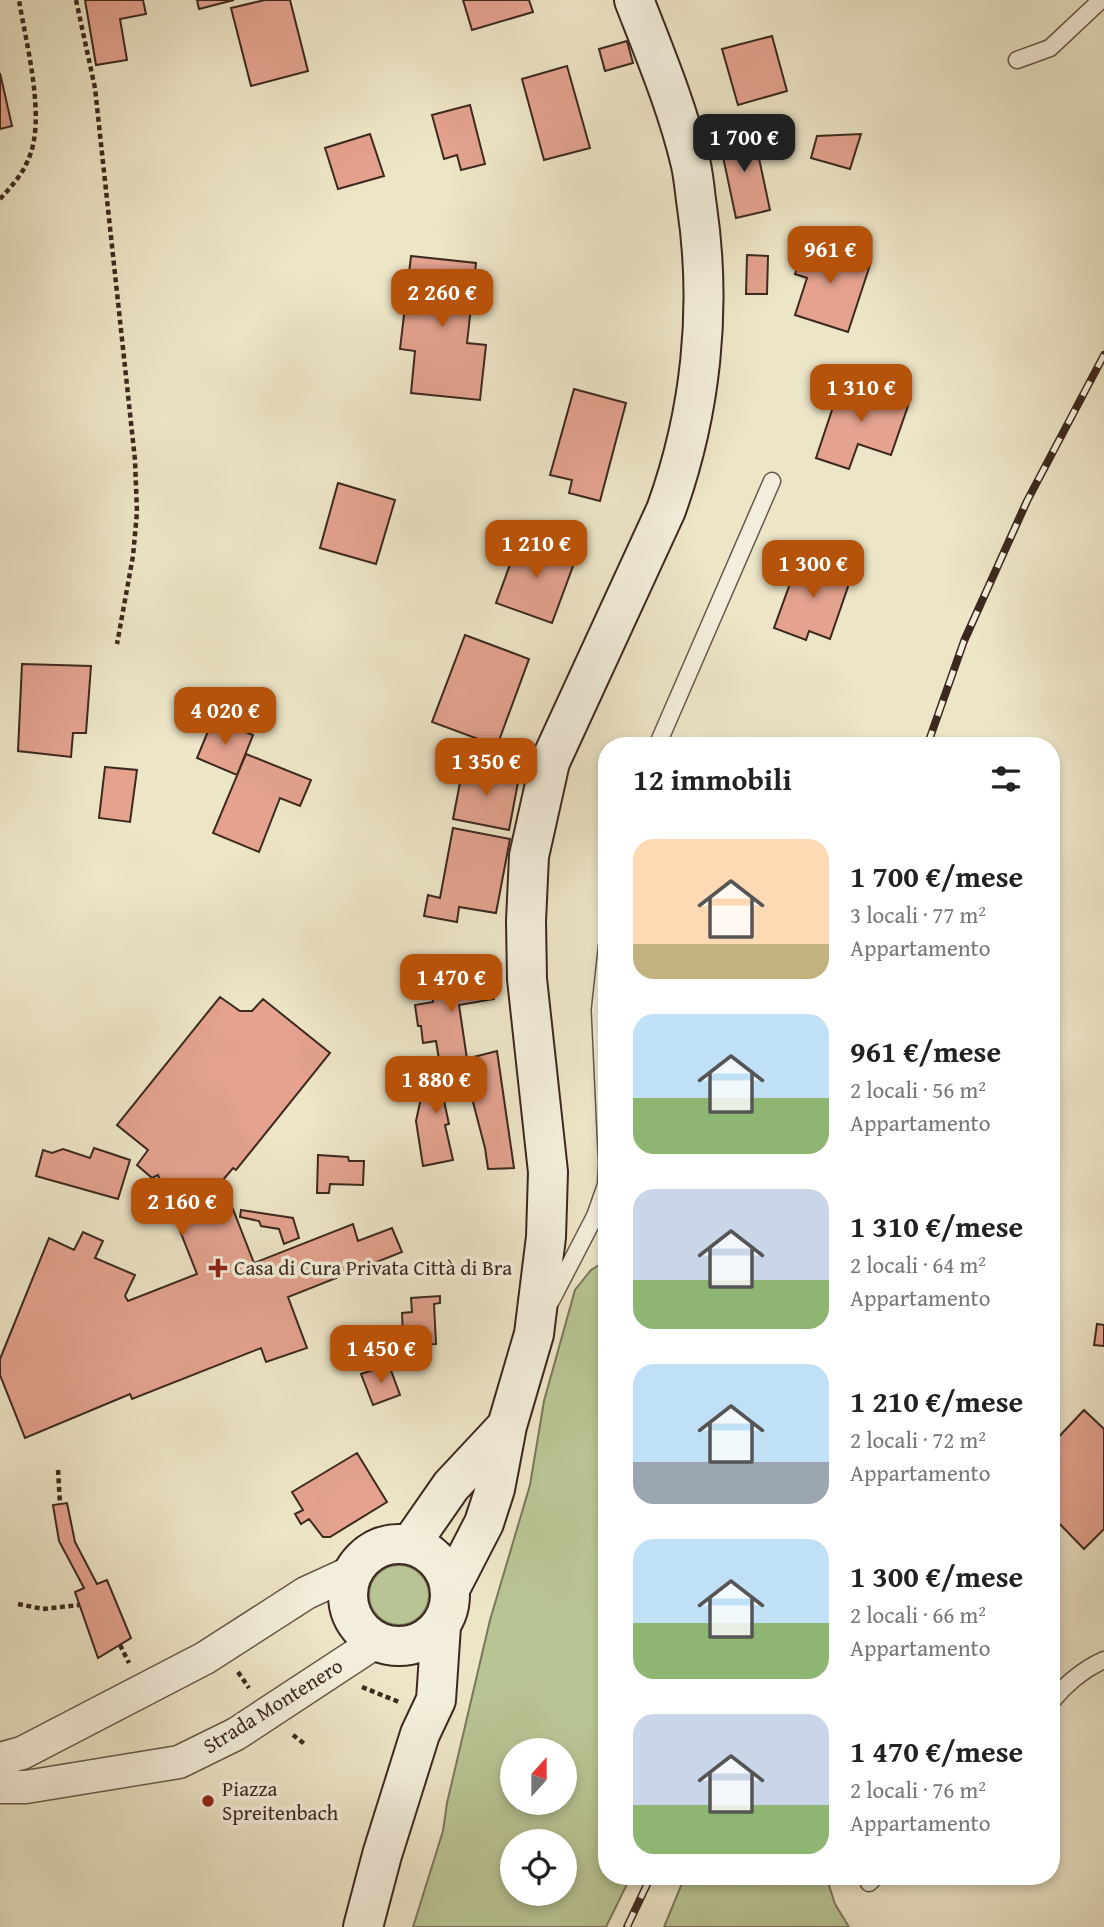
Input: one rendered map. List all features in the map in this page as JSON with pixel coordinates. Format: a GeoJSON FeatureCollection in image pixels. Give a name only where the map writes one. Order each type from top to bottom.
{"type":"FeatureCollection","features":[{"type":"Feature","properties":{"kind":"main road"},"geometry":{"type":"LineString","coordinates":[[450,1588],[484,1523],[495,1489],[507,1426],[534,1334],[546,1237],[548,1172],[527,979],[529,856],[550,762],[666,510],[679,474],[693,414],[702,350],[704,251],[691,166],[664,79],[634,0]]}},
{"type":"Feature","properties":{"kind":"main road"},"geometry":{"type":"LineString","coordinates":[[410,1545],[451,1486],[507,1426]]}},
{"type":"Feature","properties":{"kind":"main road"},"geometry":{"type":"LineString","coordinates":[[363,1927],[420,1722],[436,1700],[441,1626],[450,1602],[446,1574],[437,1561],[425,1550],[394,1544],[378,1548],[364,1558],[354,1571],[348,1586],[348,1603],[353,1618],[363,1632],[385,1644],[414,1680],[420,1722]]}},
{"type":"Feature","properties":{"kind":"main road"},"geometry":{"type":"LineString","coordinates":[[385,1644],[406,1646],[419,1643],[441,1626]]}},
{"type":"Feature","properties":{"kind":"street"},"geometry":{"type":"LineString","coordinates":[[0,1759],[22,1753],[167,1678],[221,1649],[306,1593],[354,1571]]}},
{"type":"Feature","properties":{"kind":"street","name":"Strada Montenero"},"geometry":{"type":"LineString","coordinates":[[0,1787],[26,1787],[179,1762],[236,1734],[328,1674],[385,1644]]}},
{"type":"Feature","properties":{"kind":"lane"},"geometry":{"type":"LineString","coordinates":[[1017,60],[1050,48],[1101,0]]}},
{"type":"Feature","properties":{"kind":"lane"},"geometry":{"type":"LineString","coordinates":[[661,737],[772,481]]}},
{"type":"Feature","properties":{"kind":"lane"},"geometry":{"type":"LineString","coordinates":[[534,1334],[598,1208]]}},
{"type":"Feature","properties":{"kind":"lane"},"geometry":{"type":"LineString","coordinates":[[1060,1691],[1104,1660]]}},
{"type":"Feature","properties":{"kind":"path"},"geometry":{"type":"LineString","coordinates":[[0,199],[30,158],[37,118],[19,0]]}},
{"type":"Feature","properties":{"kind":"path"},"geometry":{"type":"LineString","coordinates":[[76,0],[95,88],[135,460],[137,512],[133,556],[117,644]]}},
{"type":"Feature","properties":{"kind":"path"},"geometry":{"type":"LineString","coordinates":[[58,1470],[60,1504]]}},
{"type":"Feature","properties":{"kind":"path"},"geometry":{"type":"LineString","coordinates":[[18,1604],[43,1609],[79,1605]]}},
{"type":"Feature","properties":{"kind":"path"},"geometry":{"type":"LineString","coordinates":[[328,1674],[420,1722]]}},
{"type":"Feature","properties":{"kind":"green space"},"geometry":{"type":"Polygon","coordinates":[[[598,1266],[598,1885],[627,1885],[606,1927],[413,1927],[443,1831],[447,1803],[490,1620],[530,1485],[544,1401],[575,1290],[598,1266]]]}},
{"type":"Feature","properties":{"kind":"green space"},"geometry":{"type":"Polygon","coordinates":[[[399,1565],[420,1574],[429,1595],[420,1616],[399,1625],[378,1616],[369,1595],[378,1574],[399,1565]]]}},
{"type":"Feature","properties":{"kind":"green space"},"geometry":{"type":"Polygon","coordinates":[[[681,1885],[829,1885],[835,1904],[849,1927],[664,1927],[681,1885]]]}},
{"type":"Feature","properties":{"kind":"building"},"geometry":{"type":"Polygon","coordinates":[[[85,0],[143,0],[146,14],[120,19],[127,60],[96,65],[85,0]]]}},
{"type":"Feature","properties":{"kind":"building"},"geometry":{"type":"Polygon","coordinates":[[[197,0],[234,0],[199,9],[197,0]]]}},
{"type":"Feature","properties":{"kind":"building"},"geometry":{"type":"Polygon","coordinates":[[[265,0],[290,0],[308,71],[251,86],[231,8],[265,0]]]}},
{"type":"Feature","properties":{"kind":"building"},"geometry":{"type":"Polygon","coordinates":[[[463,0],[529,0],[533,12],[472,30],[463,0]]]}},
{"type":"Feature","properties":{"kind":"building"},"geometry":{"type":"Polygon","coordinates":[[[772,36],[787,91],[738,105],[722,49],[772,36]]]}},
{"type":"Feature","properties":{"kind":"building"},"geometry":{"type":"Polygon","coordinates":[[[627,41],[633,63],[605,71],[599,49],[627,41]]]}},
{"type":"Feature","properties":{"kind":"building"},"geometry":{"type":"Polygon","coordinates":[[[567,66],[590,148],[544,160],[522,79],[567,66]]]}},
{"type":"Feature","properties":{"kind":"building"},"geometry":{"type":"Polygon","coordinates":[[[0,73],[12,126],[0,129],[0,73]]]}},
{"type":"Feature","properties":{"kind":"building"},"geometry":{"type":"Polygon","coordinates":[[[470,105],[485,164],[461,170],[457,155],[444,159],[432,115],[470,105]]]}},
{"type":"Feature","properties":{"kind":"building"},"geometry":{"type":"Polygon","coordinates":[[[753,130],[770,210],[736,218],[719,138],[753,130]]]}},
{"type":"Feature","properties":{"kind":"building"},"geometry":{"type":"Polygon","coordinates":[[[370,134],[384,176],[338,189],[325,148],[370,134]]]}},
{"type":"Feature","properties":{"kind":"building"},"geometry":{"type":"Polygon","coordinates":[[[861,134],[850,169],[811,158],[817,136],[861,134]]]}},
{"type":"Feature","properties":{"kind":"building"},"geometry":{"type":"Polygon","coordinates":[[[806,241],[871,262],[848,332],[795,315],[807,278],[795,274],[806,241]]]}},
{"type":"Feature","properties":{"kind":"building"},"geometry":{"type":"Polygon","coordinates":[[[747,255],[768,256],[767,294],[746,294],[747,255]]]}},
{"type":"Feature","properties":{"kind":"building"},"geometry":{"type":"Polygon","coordinates":[[[411,256],[476,263],[467,343],[486,345],[480,400],[411,393],[415,351],[400,349],[411,256]]]}},
{"type":"Feature","properties":{"kind":"building"},"geometry":{"type":"Polygon","coordinates":[[[842,380],[909,403],[891,455],[858,444],[849,469],[816,458],[842,380]]]}},
{"type":"Feature","properties":{"kind":"building"},"geometry":{"type":"Polygon","coordinates":[[[574,389],[626,403],[600,501],[569,493],[572,480],[550,475],[574,389]]]}},
{"type":"Feature","properties":{"kind":"building"},"geometry":{"type":"Polygon","coordinates":[[[338,483],[395,500],[376,564],[320,548],[338,483]]]}},
{"type":"Feature","properties":{"kind":"building"},"geometry":{"type":"Polygon","coordinates":[[[520,537],[576,558],[552,623],[496,603],[520,537]]]}},
{"type":"Feature","properties":{"kind":"building"},"geometry":{"type":"Polygon","coordinates":[[[800,556],[852,575],[830,639],[809,631],[806,640],[774,628],[800,556]]]}},
{"type":"Feature","properties":{"kind":"building"},"geometry":{"type":"Polygon","coordinates":[[[465,635],[529,659],[497,746],[432,722],[465,635]]]}},
{"type":"Feature","properties":{"kind":"building"},"geometry":{"type":"Polygon","coordinates":[[[22,664],[91,666],[86,733],[73,733],[71,757],[18,751],[22,664]]]}},
{"type":"Feature","properties":{"kind":"building"},"geometry":{"type":"Polygon","coordinates":[[[213,719],[253,735],[237,775],[197,758],[213,719]]]}},
{"type":"Feature","properties":{"kind":"building"},"geometry":{"type":"Polygon","coordinates":[[[246,754],[311,780],[300,806],[280,798],[259,852],[213,833],[246,754]]]}},
{"type":"Feature","properties":{"kind":"building"},"geometry":{"type":"Polygon","coordinates":[[[105,767],[137,770],[130,822],[99,818],[105,767]]]}},
{"type":"Feature","properties":{"kind":"building"},"geometry":{"type":"Polygon","coordinates":[[[463,767],[519,777],[509,830],[453,819],[463,767]]]}},
{"type":"Feature","properties":{"kind":"building"},"geometry":{"type":"Polygon","coordinates":[[[453,828],[510,839],[496,913],[459,907],[457,922],[424,916],[428,895],[440,898],[453,828]]]}},
{"type":"Feature","properties":{"kind":"building"},"geometry":{"type":"Polygon","coordinates":[[[435,978],[493,978],[494,999],[459,1005],[467,1059],[440,1066],[436,1041],[423,1043],[415,1005],[433,1002],[432,992],[436,992],[435,978]]]}},
{"type":"Feature","properties":{"kind":"building"},"geometry":{"type":"Polygon","coordinates":[[[220,997],[240,1011],[252,1011],[263,999],[330,1053],[236,1170],[233,1168],[222,1181],[254,1263],[353,1224],[358,1241],[392,1228],[402,1252],[288,1297],[307,1348],[266,1362],[261,1348],[132,1399],[130,1394],[25,1438],[0,1375],[0,1359],[49,1238],[74,1250],[83,1232],[103,1241],[95,1258],[135,1275],[125,1296],[128,1301],[197,1274],[158,1175],[152,1178],[137,1165],[148,1150],[117,1125],[220,997]]]}},
{"type":"Feature","properties":{"kind":"building"},"geometry":{"type":"Polygon","coordinates":[[[497,1051],[514,1168],[488,1169],[462,1060],[497,1051]]]}},
{"type":"Feature","properties":{"kind":"building"},"geometry":{"type":"Polygon","coordinates":[[[457,1061],[462,1083],[441,1087],[449,1124],[445,1125],[453,1160],[423,1166],[416,1121],[421,1098],[425,1092],[434,1089],[431,1068],[457,1061]]]}},
{"type":"Feature","properties":{"kind":"building"},"geometry":{"type":"Polygon","coordinates":[[[94,1148],[130,1160],[118,1199],[36,1176],[43,1150],[52,1153],[63,1149],[90,1158],[94,1148]]]}},
{"type":"Feature","properties":{"kind":"building"},"geometry":{"type":"Polygon","coordinates":[[[318,1155],[364,1161],[363,1185],[330,1184],[329,1193],[317,1193],[318,1155]]]}},
{"type":"Feature","properties":{"kind":"building"},"geometry":{"type":"Polygon","coordinates":[[[241,1210],[293,1218],[299,1238],[284,1244],[279,1229],[261,1226],[259,1221],[240,1217],[241,1210]]]}},
{"type":"Feature","properties":{"kind":"building"},"geometry":{"type":"Polygon","coordinates":[[[440,1296],[440,1303],[434,1304],[436,1344],[416,1345],[415,1337],[403,1337],[402,1313],[412,1312],[411,1298],[440,1296]]]}},
{"type":"Feature","properties":{"kind":"building"},"geometry":{"type":"Polygon","coordinates":[[[1097,1324],[1104,1325],[1104,1346],[1094,1345],[1097,1324]]]}},
{"type":"Feature","properties":{"kind":"building"},"geometry":{"type":"Polygon","coordinates":[[[389,1365],[400,1395],[373,1405],[361,1374],[389,1365]]]}},
{"type":"Feature","properties":{"kind":"building"},"geometry":{"type":"Polygon","coordinates":[[[1084,1410],[1104,1429],[1104,1529],[1084,1549],[1060,1524],[1060,1436],[1084,1410]]]}},
{"type":"Feature","properties":{"kind":"building"},"geometry":{"type":"Polygon","coordinates":[[[357,1453],[387,1502],[330,1537],[323,1537],[309,1519],[301,1524],[295,1514],[303,1510],[292,1492],[357,1453]]]}},
{"type":"Feature","properties":{"kind":"building"},"geometry":{"type":"Polygon","coordinates":[[[67,1503],[75,1542],[97,1584],[107,1580],[131,1638],[98,1658],[75,1592],[84,1588],[59,1541],[53,1505],[67,1503]]]}},
{"type":"Feature","properties":{"kind":"railway"},"geometry":{"type":"LineString","coordinates":[[930,737],[964,641],[1027,501],[1104,355]]}},
{"type":"Feature","properties":{"kind":"railway"},"geometry":{"type":"LineString","coordinates":[[627,1927],[647,1885]]}},
{"type":"Feature","properties":{"kind":"place","name":"Casa di Cura Privata Città di Bra"},"geometry":{"type":"Point","coordinates":[218,1268]}},
{"type":"Feature","properties":{"kind":"place","name":"Piazza Spreitenbach"},"geometry":{"type":"Point","coordinates":[208,1801]}}]}
